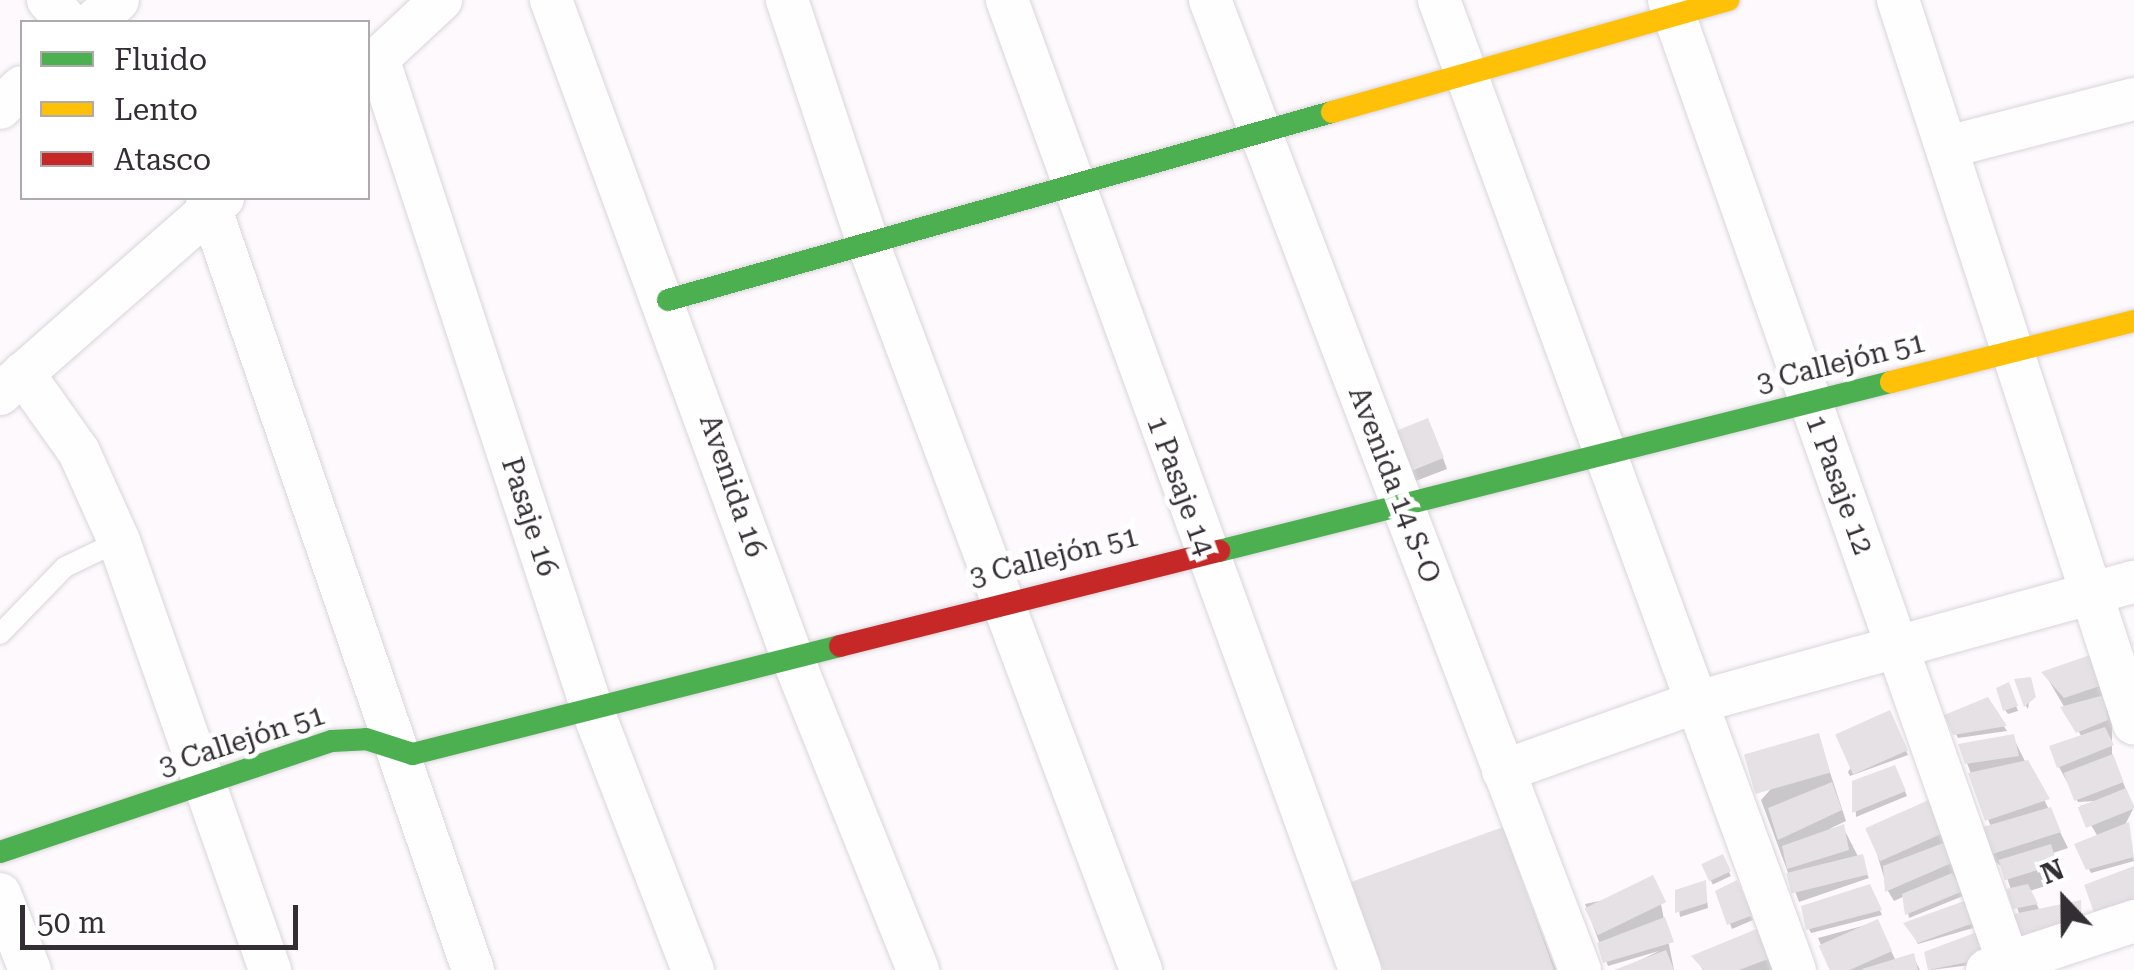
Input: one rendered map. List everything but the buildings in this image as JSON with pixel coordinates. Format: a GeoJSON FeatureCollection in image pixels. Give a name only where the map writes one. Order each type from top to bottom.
{"type":"FeatureCollection","features":[{"type":"Feature","properties":{"kind":"street"},"geometry":{"type":"LineString","coordinates":[[48,0],[66,20]]}},
{"type":"Feature","properties":{"kind":"street"},"geometry":{"type":"LineString","coordinates":[[95,20],[118,0]]}},
{"type":"Feature","properties":{"kind":"street"},"geometry":{"type":"LineString","coordinates":[[373,63],[441,0]]}},
{"type":"Feature","properties":{"kind":"street","name":"Avenida 16"},"geometry":{"type":"LineString","coordinates":[[551,0],[668,300],[791,654],[918,970]]}},
{"type":"Feature","properties":{"kind":"street"},"geometry":{"type":"LineString","coordinates":[[787,0],[868,243],[1141,970]]}},
{"type":"Feature","properties":{"kind":"street","name":"1 Pasaje 14"},"geometry":{"type":"LineString","coordinates":[[1007,0],[1070,186],[1360,970]]}},
{"type":"Feature","properties":{"kind":"street","name":"Avenida 14 S-O"},"geometry":{"type":"LineString","coordinates":[[1210,0],[1580,970]]}},
{"type":"Feature","properties":{"kind":"street"},"geometry":{"type":"LineString","coordinates":[[1439,0],[1795,970]]}},
{"type":"Feature","properties":{"kind":"street"},"geometry":{"type":"LineString","coordinates":[[668,300],[1465,74],[1672,8],[1730,0]]}},
{"type":"Feature","properties":{"kind":"street"},"geometry":{"type":"LineString","coordinates":[[1898,0],[2134,724]]}},
{"type":"Feature","properties":{"kind":"street","name":"1 Pasaje 12"},"geometry":{"type":"LineString","coordinates":[[1672,8],[1897,647],[2002,968]]}},
{"type":"Feature","properties":{"kind":"street","name":"Pasaje 16"},"geometry":{"type":"LineString","coordinates":[[373,63],[591,706],[694,970]]}},
{"type":"Feature","properties":{"kind":"street"},"geometry":{"type":"LineString","coordinates":[[0,108],[20,89]]}},
{"type":"Feature","properties":{"kind":"street"},"geometry":{"type":"LineString","coordinates":[[1947,148],[2134,99]]}},
{"type":"Feature","properties":{"kind":"street"},"geometry":{"type":"LineString","coordinates":[[270,970],[200,786],[119,541],[79,452],[11,384],[214,200],[392,752],[473,970]]}},
{"type":"Feature","properties":{"kind":"street","name":"3 Callejón 51"},"geometry":{"type":"LineString","coordinates":[[0,852],[349,738],[392,752],[591,706],[2134,321]]}},
{"type":"Feature","properties":{"kind":"street"},"geometry":{"type":"LineString","coordinates":[[1504,771],[1697,702],[2134,582]]}},
{"type":"Feature","properties":{"kind":"street"},"geometry":{"type":"LineString","coordinates":[[0,894],[30,970]]}},
{"type":"Feature","properties":{"kind":"street"},"geometry":{"type":"LineString","coordinates":[[2002,968],[2134,921]]}},
{"type":"Feature","properties":{"kind":"lane"},"geometry":{"type":"LineString","coordinates":[[0,634],[65,567],[119,541]]}},
{"type":"Feature","properties":{"kind":"traffic: fast"},"geometry":{"type":"LineString","coordinates":[[668,300],[1332,112]]}},
{"type":"Feature","properties":{"kind":"traffic: fast"},"geometry":{"type":"LineString","coordinates":[[1219,551],[1891,382]]}},
{"type":"Feature","properties":{"kind":"traffic: fast"},"geometry":{"type":"LineString","coordinates":[[0,852],[332,741],[366,739],[413,754],[840,646]]}},
{"type":"Feature","properties":{"kind":"traffic: slow"},"geometry":{"type":"LineString","coordinates":[[1332,112],[1729,0]]}},
{"type":"Feature","properties":{"kind":"traffic: slow"},"geometry":{"type":"LineString","coordinates":[[1891,382],[2134,321]]}},
{"type":"Feature","properties":{"kind":"traffic: jam"},"geometry":{"type":"LineString","coordinates":[[840,646],[1219,551]]}}]}
